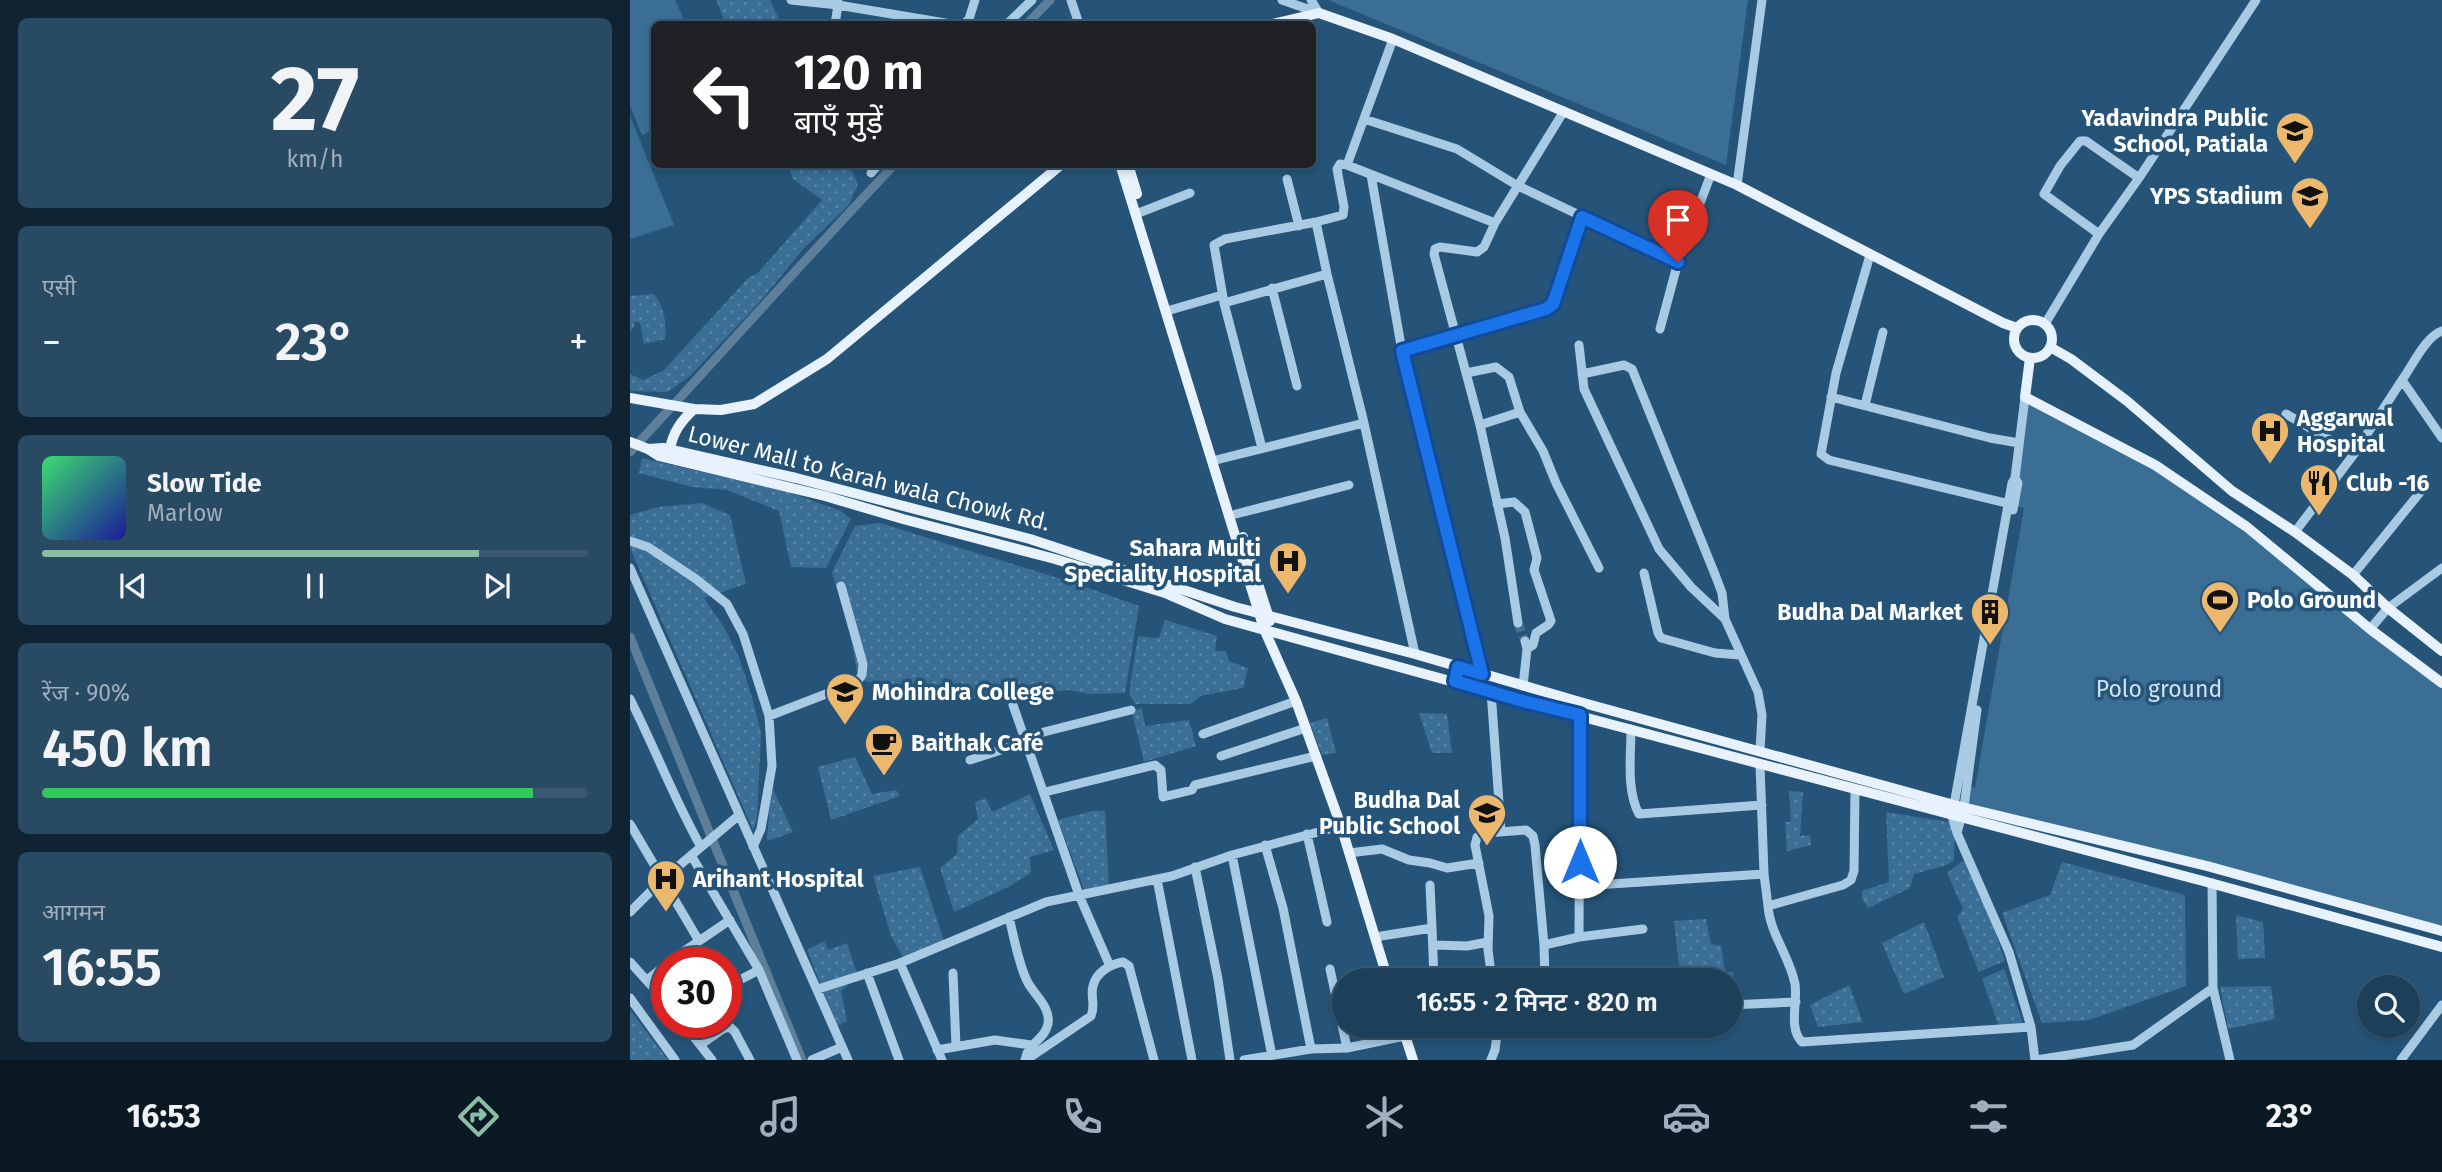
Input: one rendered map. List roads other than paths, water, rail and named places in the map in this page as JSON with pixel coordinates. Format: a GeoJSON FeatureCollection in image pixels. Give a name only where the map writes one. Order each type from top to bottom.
{"type":"FeatureCollection","features":[{"type":"Feature","properties":{"kind":"main road"},"geometry":{"type":"LineString","coordinates":[[1285,21],[1319,13],[1393,39],[1737,186],[2017,328]]}},
{"type":"Feature","properties":{"kind":"main road"},"geometry":{"type":"LineString","coordinates":[[630,398],[721,410],[754,404],[827,359],[1057,168]]}},
{"type":"Feature","properties":{"kind":"main road"},"geometry":{"type":"LineString","coordinates":[[1122,168],[1170,310],[1264,615]]}},
{"type":"Feature","properties":{"kind":"main road"},"geometry":{"type":"LineString","coordinates":[[1129,168],[1139,213]]}},
{"type":"Feature","properties":{"kind":"main road"},"geometry":{"type":"LineString","coordinates":[[2034,320],[2045,324],[2051,335],[2050,347],[2042,356],[2023,356],[2015,346],[2014,334],[2017,328],[2027,321],[2034,320]]}},
{"type":"Feature","properties":{"kind":"main road"},"geometry":{"type":"LineString","coordinates":[[2050,347],[2071,359],[2127,401],[2232,491],[2295,532],[2353,575],[2388,608],[2442,651]]}},
{"type":"Feature","properties":{"kind":"main road"},"geometry":{"type":"LineString","coordinates":[[2029,358],[2025,397],[2155,465],[2236,519],[2370,629],[2442,683]]}},
{"type":"Feature","properties":{"kind":"main road"},"geometry":{"type":"LineString","coordinates":[[670,449],[672,437],[690,408]]}},
{"type":"Feature","properties":{"kind":"main road","name":"Lower Mall to Karah wala Chowk Rd."},"geometry":{"type":"LineString","coordinates":[[630,442],[647,448],[670,449],[796,478],[1264,615],[1415,654],[1760,751],[1958,811]]}},
{"type":"Feature","properties":{"kind":"main road"},"geometry":{"type":"LineString","coordinates":[[647,448],[659,456],[1056,553],[1165,593],[1226,619],[1760,765],[1855,790],[2207,866],[2442,931]]}},
{"type":"Feature","properties":{"kind":"main road"},"geometry":{"type":"LineString","coordinates":[[1215,460],[1236,514],[1268,630],[1268,640],[1296,701],[1341,826],[1384,968]]}},
{"type":"Feature","properties":{"kind":"main road"},"geometry":{"type":"LineString","coordinates":[[1455,681],[1458,667]]}},
{"type":"Feature","properties":{"kind":"main road"},"geometry":{"type":"LineString","coordinates":[[1958,811],[2442,947]]}},
{"type":"Feature","properties":{"kind":"main road"},"geometry":{"type":"LineString","coordinates":[[1406,1038],[1413,1060]]}},
{"type":"Feature","properties":{"kind":"street"},"geometry":{"type":"LineString","coordinates":[[791,0],[838,3],[917,21]]}},
{"type":"Feature","properties":{"kind":"street"},"geometry":{"type":"LineString","coordinates":[[967,21],[975,0]]}},
{"type":"Feature","properties":{"kind":"street"},"geometry":{"type":"LineString","coordinates":[[1010,21],[1032,0]]}},
{"type":"Feature","properties":{"kind":"street"},"geometry":{"type":"LineString","coordinates":[[1071,0],[1078,21]]}},
{"type":"Feature","properties":{"kind":"street"},"geometry":{"type":"LineString","coordinates":[[1282,0],[1319,13]]}},
{"type":"Feature","properties":{"kind":"street"},"geometry":{"type":"LineString","coordinates":[[1311,0],[1319,13]]}},
{"type":"Feature","properties":{"kind":"street"},"geometry":{"type":"LineString","coordinates":[[1737,186],[1762,0]]}},
{"type":"Feature","properties":{"kind":"street"},"geometry":{"type":"LineString","coordinates":[[2045,324],[2099,234],[2139,178],[2254,1]]}},
{"type":"Feature","properties":{"kind":"street"},"geometry":{"type":"LineString","coordinates":[[835,21],[838,3]]}},
{"type":"Feature","properties":{"kind":"street"},"geometry":{"type":"LineString","coordinates":[[1348,164],[1393,39]]}},
{"type":"Feature","properties":{"kind":"street"},"geometry":{"type":"LineString","coordinates":[[1518,623],[1505,538],[1480,425],[1434,254],[1435,249],[1440,247],[1478,252],[1483,247],[1564,111]]}},
{"type":"Feature","properties":{"kind":"street"},"geometry":{"type":"LineString","coordinates":[[1364,119],[1457,149],[1518,186],[1678,262]]}},
{"type":"Feature","properties":{"kind":"street"},"geometry":{"type":"LineString","coordinates":[[2099,234],[2044,194],[2068,154],[2080,141],[2086,141],[2139,178]]}},
{"type":"Feature","properties":{"kind":"street"},"geometry":{"type":"LineString","coordinates":[[1262,448],[1223,299],[1214,245],[1225,239],[1343,215],[1337,169],[1340,164],[1348,164],[1495,223]]}},
{"type":"Feature","properties":{"kind":"street"},"geometry":{"type":"LineString","coordinates":[[871,173],[875,168]]}},
{"type":"Feature","properties":{"kind":"street"},"geometry":{"type":"LineString","coordinates":[[1371,174],[1402,351],[1482,674]]}},
{"type":"Feature","properties":{"kind":"street"},"geometry":{"type":"LineString","coordinates":[[1660,330],[1678,262],[1711,174]]}},
{"type":"Feature","properties":{"kind":"street"},"geometry":{"type":"LineString","coordinates":[[1287,179],[1299,226]]}},
{"type":"Feature","properties":{"kind":"street"},"geometry":{"type":"LineString","coordinates":[[1139,213],[1190,193]]}},
{"type":"Feature","properties":{"kind":"street"},"geometry":{"type":"LineString","coordinates":[[1402,351],[1546,309],[1553,304],[1582,217]]}},
{"type":"Feature","properties":{"kind":"street"},"geometry":{"type":"LineString","coordinates":[[1316,222],[1415,654]]}},
{"type":"Feature","properties":{"kind":"street"},"geometry":{"type":"LineString","coordinates":[[1870,255],[1836,373],[1820,450],[1824,458],[2011,504]]}},
{"type":"Feature","properties":{"kind":"street"},"geometry":{"type":"LineString","coordinates":[[1170,310],[1327,274]]}},
{"type":"Feature","properties":{"kind":"street"},"geometry":{"type":"LineString","coordinates":[[1272,288],[1297,386]]}},
{"type":"Feature","properties":{"kind":"street"},"geometry":{"type":"LineString","coordinates":[[2295,532],[2354,454],[2429,341],[2442,331]]}},
{"type":"Feature","properties":{"kind":"street"},"geometry":{"type":"LineString","coordinates":[[1864,405],[1883,332]]}},
{"type":"Feature","properties":{"kind":"street"},"geometry":{"type":"LineString","coordinates":[[1579,345],[1584,389],[1592,410],[1659,549],[1691,587],[1725,619]]}},
{"type":"Feature","properties":{"kind":"street"},"geometry":{"type":"LineString","coordinates":[[1582,374],[1624,365],[1632,369],[1722,593],[1725,619],[1758,692],[1761,705],[1760,751]]}},
{"type":"Feature","properties":{"kind":"street"},"geometry":{"type":"LineString","coordinates":[[1466,373],[1496,367],[1509,377],[1520,412],[1542,450],[1599,568]]}},
{"type":"Feature","properties":{"kind":"street"},"geometry":{"type":"LineString","coordinates":[[2402,380],[2441,435]]}},
{"type":"Feature","properties":{"kind":"street"},"geometry":{"type":"LineString","coordinates":[[1831,397],[2019,443]]}},
{"type":"Feature","properties":{"kind":"street"},"geometry":{"type":"LineString","coordinates":[[2025,397],[2011,504],[1958,811],[1957,833],[2009,952],[2031,1027],[2035,1060],[2095,1053],[2133,1045],[2213,988]]}},
{"type":"Feature","properties":{"kind":"street"},"geometry":{"type":"LineString","coordinates":[[1480,425],[1520,412]]}},
{"type":"Feature","properties":{"kind":"street"},"geometry":{"type":"LineString","coordinates":[[2286,414],[2354,454]]}},
{"type":"Feature","properties":{"kind":"street"},"geometry":{"type":"LineString","coordinates":[[1215,460],[1364,423]]}},
{"type":"Feature","properties":{"kind":"street"},"geometry":{"type":"LineString","coordinates":[[1236,514],[1349,485]]}},
{"type":"Feature","properties":{"kind":"street"},"geometry":{"type":"LineString","coordinates":[[2353,575],[2426,485]]}},
{"type":"Feature","properties":{"kind":"street"},"geometry":{"type":"LineString","coordinates":[[1497,504],[1514,502],[1525,512],[1537,558],[1534,570],[1551,621],[1536,633],[1534,643],[1526,645],[1523,686]]}},
{"type":"Feature","properties":{"kind":"street"},"geometry":{"type":"LineString","coordinates":[[630,541],[648,547],[696,579],[727,604],[743,634],[769,716],[771,779],[761,829],[753,847]]}},
{"type":"Feature","properties":{"kind":"street"},"geometry":{"type":"LineString","coordinates":[[630,568],[848,1060]]}},
{"type":"Feature","properties":{"kind":"street"},"geometry":{"type":"LineString","coordinates":[[2370,629],[2388,608],[2442,568]]}},
{"type":"Feature","properties":{"kind":"street"},"geometry":{"type":"LineString","coordinates":[[1644,573],[1661,638],[1715,653],[1740,655]]}},
{"type":"Feature","properties":{"kind":"street"},"geometry":{"type":"LineString","coordinates":[[769,716],[857,682],[862,675],[863,664],[841,586]]}},
{"type":"Feature","properties":{"kind":"street"},"geometry":{"type":"LineString","coordinates":[[1491,691],[1501,831]]}},
{"type":"Feature","properties":{"kind":"street"},"geometry":{"type":"LineString","coordinates":[[630,699],[669,778],[682,814],[705,844]]}},
{"type":"Feature","properties":{"kind":"street"},"geometry":{"type":"LineString","coordinates":[[1203,734],[1296,701]]}},
{"type":"Feature","properties":{"kind":"street"},"geometry":{"type":"LineString","coordinates":[[1013,705],[1079,895],[1110,964]]}},
{"type":"Feature","properties":{"kind":"street"},"geometry":{"type":"LineString","coordinates":[[970,760],[1025,740],[1131,710]]}},
{"type":"Feature","properties":{"kind":"street"},"geometry":{"type":"LineString","coordinates":[[1579,937],[1580,715]]}},
{"type":"Feature","properties":{"kind":"street"},"geometry":{"type":"LineString","coordinates":[[1221,756],[1306,728]]}},
{"type":"Feature","properties":{"kind":"street"},"geometry":{"type":"LineString","coordinates":[[1631,729],[1632,788],[1634,805],[1639,814],[1762,805]]}},
{"type":"Feature","properties":{"kind":"street"},"geometry":{"type":"LineString","coordinates":[[1045,792],[1155,765],[1161,770],[1163,797],[1192,790],[1195,785],[1316,757]]}},
{"type":"Feature","properties":{"kind":"street"},"geometry":{"type":"LineString","coordinates":[[1760,765],[1764,874],[1768,906],[1774,930],[1795,981],[1796,1036],[1802,1042],[2031,1027]]}},
{"type":"Feature","properties":{"kind":"street"},"geometry":{"type":"LineString","coordinates":[[1768,906],[1843,885],[1851,880],[1854,871],[1855,790]]}},
{"type":"Feature","properties":{"kind":"street"},"geometry":{"type":"LineString","coordinates":[[630,912],[663,879],[738,816]]}},
{"type":"Feature","properties":{"kind":"street"},"geometry":{"type":"LineString","coordinates":[[630,824],[699,941]]}},
{"type":"Feature","properties":{"kind":"street"},"geometry":{"type":"LineString","coordinates":[[818,989],[900,963],[1046,902],[1157,879],[1265,845],[1341,826]]}},
{"type":"Feature","properties":{"kind":"street"},"geometry":{"type":"LineString","coordinates":[[1491,968],[1489,916],[1475,845],[1476,837],[1479,834],[1501,831],[1525,831],[1533,836],[1545,968]]}},
{"type":"Feature","properties":{"kind":"street"},"geometry":{"type":"LineString","coordinates":[[1307,834],[1327,922]]}},
{"type":"Feature","properties":{"kind":"street"},"geometry":{"type":"LineString","coordinates":[[1265,845],[1283,908],[1311,1049]]}},
{"type":"Feature","properties":{"kind":"street"},"geometry":{"type":"LineString","coordinates":[[1349,853],[1382,849],[1409,860],[1442,867],[1479,863]]}},
{"type":"Feature","properties":{"kind":"street"},"geometry":{"type":"LineString","coordinates":[[691,855],[760,970],[797,1060]]}},
{"type":"Feature","properties":{"kind":"street"},"geometry":{"type":"LineString","coordinates":[[1231,855],[1272,1056]]}},
{"type":"Feature","properties":{"kind":"street"},"geometry":{"type":"LineString","coordinates":[[1195,867],[1216,967],[1230,1060]]}},
{"type":"Feature","properties":{"kind":"street"},"geometry":{"type":"LineString","coordinates":[[1580,886],[1764,874]]}},
{"type":"Feature","properties":{"kind":"street"},"geometry":{"type":"LineString","coordinates":[[1157,879],[1192,1060]]}},
{"type":"Feature","properties":{"kind":"street"},"geometry":{"type":"LineString","coordinates":[[2212,883],[2213,988],[2230,1060]]}},
{"type":"Feature","properties":{"kind":"street"},"geometry":{"type":"LineString","coordinates":[[1430,885],[1434,968]]}},
{"type":"Feature","properties":{"kind":"street"},"geometry":{"type":"LineString","coordinates":[[1009,917],[1026,979],[1045,1008],[1048,1018],[1045,1032],[1031,1045],[1025,1060]]}},
{"type":"Feature","properties":{"kind":"street"},"geometry":{"type":"LineString","coordinates":[[691,947],[730,920]]}},
{"type":"Feature","properties":{"kind":"street"},"geometry":{"type":"LineString","coordinates":[[1375,937],[1432,928]]}},
{"type":"Feature","properties":{"kind":"street"},"geometry":{"type":"LineString","coordinates":[[1545,946],[1579,937],[1643,929]]}},
{"type":"Feature","properties":{"kind":"street"},"geometry":{"type":"LineString","coordinates":[[1434,946],[1466,946],[1488,942]]}},
{"type":"Feature","properties":{"kind":"street"},"geometry":{"type":"LineString","coordinates":[[630,962],[651,985]]}},
{"type":"Feature","properties":{"kind":"street"},"geometry":{"type":"LineString","coordinates":[[1025,1060],[1091,1016],[1094,1004],[1093,986],[1110,964],[1123,962],[1129,966],[1154,1060]]}},
{"type":"Feature","properties":{"kind":"street"},"geometry":{"type":"LineString","coordinates":[[900,963],[942,1060]]}},
{"type":"Feature","properties":{"kind":"street"},"geometry":{"type":"LineString","coordinates":[[1330,969],[1348,1048]]}},
{"type":"Feature","properties":{"kind":"street"},"geometry":{"type":"LineString","coordinates":[[742,979],[760,970]]}},
{"type":"Feature","properties":{"kind":"street"},"geometry":{"type":"LineString","coordinates":[[867,972],[899,1060]]}},
{"type":"Feature","properties":{"kind":"street"},"geometry":{"type":"LineString","coordinates":[[953,973],[956,1047]]}},
{"type":"Feature","properties":{"kind":"street"},"geometry":{"type":"LineString","coordinates":[[647,980],[651,977]]}},
{"type":"Feature","properties":{"kind":"street"},"geometry":{"type":"LineString","coordinates":[[630,998],[675,1060]]}},
{"type":"Feature","properties":{"kind":"street"},"geometry":{"type":"LineString","coordinates":[[1742,1004],[1796,1002]]}},
{"type":"Feature","properties":{"kind":"street"},"geometry":{"type":"LineString","coordinates":[[2401,1060],[2442,1005]]}},
{"type":"Feature","properties":{"kind":"street"},"geometry":{"type":"LineString","coordinates":[[700,1045],[730,1027],[750,1060]]}},
{"type":"Feature","properties":{"kind":"street"},"geometry":{"type":"LineString","coordinates":[[695,1038],[712,1060]]}},
{"type":"Feature","properties":{"kind":"street"},"geometry":{"type":"LineString","coordinates":[[1244,1060],[1311,1049],[1348,1048],[1381,1038]]}},
{"type":"Feature","properties":{"kind":"street"},"geometry":{"type":"LineString","coordinates":[[1491,1060],[1496,1038]]}},
{"type":"Feature","properties":{"kind":"street"},"geometry":{"type":"LineString","coordinates":[[937,1050],[995,1040],[1031,1045]]}},
{"type":"Feature","properties":{"kind":"street"},"geometry":{"type":"LineString","coordinates":[[813,1059],[842,1047]]}},
{"type":"Feature","properties":{"kind":"waterway"},"geometry":{"type":"LineString","coordinates":[[1030,21],[1050,0]]}},
{"type":"Feature","properties":{"kind":"waterway"},"geometry":{"type":"LineString","coordinates":[[630,452],[891,168]]}},
{"type":"Feature","properties":{"kind":"waterway"},"geometry":{"type":"LineString","coordinates":[[630,637],[802,1060]]}},
{"type":"Feature","properties":{"kind":"tunnel"},"geometry":{"type":"LineString","coordinates":[[1518,623],[1525,641]]}},
{"type":"Feature","properties":{"kind":"place","name":"Yadavindra Public School, Patiala"},"geometry":{"type":"Point","coordinates":[2295,165]}},
{"type":"Feature","properties":{"kind":"place","name":"YPS Stadium"},"geometry":{"type":"Point","coordinates":[2310,230]}},
{"type":"Feature","properties":{"kind":"place","name":"Aggarwal Hospital"},"geometry":{"type":"Point","coordinates":[2270,465]}},
{"type":"Feature","properties":{"kind":"place","name":"Club -16"},"geometry":{"type":"Point","coordinates":[2319,517]}},
{"type":"Feature","properties":{"kind":"place","name":"Sahara Multi Speciality Hospital"},"geometry":{"type":"Point","coordinates":[1288,595]}},
{"type":"Feature","properties":{"kind":"place","name":"Polo Ground"},"geometry":{"type":"Point","coordinates":[2220,634]}},
{"type":"Feature","properties":{"kind":"place","name":"Budha Dal Market"},"geometry":{"type":"Point","coordinates":[1990,646]}},
{"type":"Feature","properties":{"kind":"place","name":"Mohindra College"},"geometry":{"type":"Point","coordinates":[845,726]}},
{"type":"Feature","properties":{"kind":"place","name":"Baithak Café"},"geometry":{"type":"Point","coordinates":[884,777]}},
{"type":"Feature","properties":{"kind":"place","name":"Budha Dal Public School"},"geometry":{"type":"Point","coordinates":[1487,847]}},
{"type":"Feature","properties":{"kind":"place","name":"Arihant Hospital"},"geometry":{"type":"Point","coordinates":[666,913]}},
{"type":"Feature","properties":{"kind":"park label","name":"Polo ground"},"geometry":{"type":"Point","coordinates":[2159,689]}}]}
